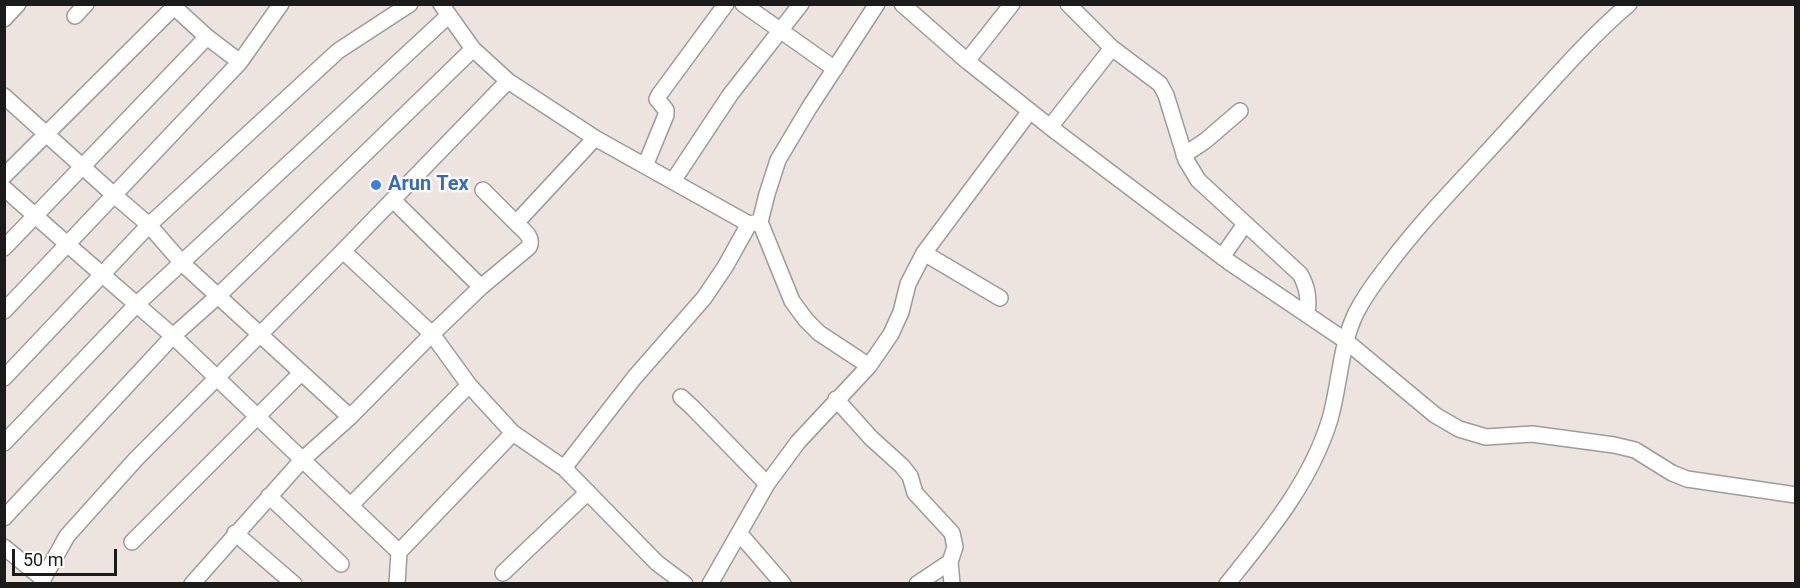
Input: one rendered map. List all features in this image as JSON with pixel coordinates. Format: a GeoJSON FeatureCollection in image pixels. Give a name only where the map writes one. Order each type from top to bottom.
{"type":"FeatureCollection","features":[{"type":"Feature","properties":{"kind":"street"},"geometry":{"type":"LineString","coordinates":[[4,19],[18,4]]}},
{"type":"Feature","properties":{"kind":"street"},"geometry":{"type":"LineString","coordinates":[[4,311],[240,62],[281,4]]}},
{"type":"Feature","properties":{"kind":"street"},"geometry":{"type":"LineString","coordinates":[[4,378],[149,225],[338,51],[410,4]]}},
{"type":"Feature","properties":{"kind":"street"},"geometry":{"type":"LineString","coordinates":[[645,165],[666,115],[666,110],[657,99],[658,95],[726,4]]}},
{"type":"Feature","properties":{"kind":"street"},"geometry":{"type":"LineString","coordinates":[[743,4],[835,69]]}},
{"type":"Feature","properties":{"kind":"street"},"geometry":{"type":"LineString","coordinates":[[673,181],[730,95],[801,4]]}},
{"type":"Feature","properties":{"kind":"street"},"geometry":{"type":"LineString","coordinates":[[564,468],[634,378],[704,298],[755,223],[778,160],[877,4]]}},
{"type":"Feature","properties":{"kind":"street"},"geometry":{"type":"LineString","coordinates":[[902,4],[967,61],[1050,128],[1222,257],[1346,341],[1435,415],[1459,429],[1486,437],[1532,435],[1614,445],[1635,450],[1672,473],[1688,479],[1796,495]]}},
{"type":"Feature","properties":{"kind":"street"},"geometry":{"type":"LineString","coordinates":[[967,61],[1012,4]]}},
{"type":"Feature","properties":{"kind":"street"},"geometry":{"type":"LineString","coordinates":[[1068,4],[1112,48],[1160,84],[1166,95],[1184,155],[1198,180],[1300,274],[1307,286],[1309,301],[1307,315]]}},
{"type":"Feature","properties":{"kind":"street"},"geometry":{"type":"LineString","coordinates":[[1227,584],[1271,529],[1297,490],[1317,451],[1330,419],[1346,341],[1356,314],[1368,293],[1404,243],[1626,5]]}},
{"type":"Feature","properties":{"kind":"street"},"geometry":{"type":"LineString","coordinates":[[4,176],[174,6],[207,37],[240,62]]}},
{"type":"Feature","properties":{"kind":"street"},"geometry":{"type":"LineString","coordinates":[[4,443],[137,304],[445,10],[473,49],[508,81],[595,138],[755,223],[792,301],[806,320],[819,333],[868,366]]}},
{"type":"Feature","properties":{"kind":"street"},"geometry":{"type":"LineString","coordinates":[[4,248],[207,37]]}},
{"type":"Feature","properties":{"kind":"street"},"geometry":{"type":"LineString","coordinates":[[1050,128],[1112,48]]}},
{"type":"Feature","properties":{"kind":"street"},"geometry":{"type":"LineString","coordinates":[[4,518],[173,336],[219,296],[473,49]]}},
{"type":"Feature","properties":{"kind":"street"},"geometry":{"type":"LineString","coordinates":[[4,547],[43,581],[67,536],[136,459],[508,81]]}},
{"type":"Feature","properties":{"kind":"street"},"geometry":{"type":"LineString","coordinates":[[6,100],[149,225],[182,262],[350,417]]}},
{"type":"Feature","properties":{"kind":"street"},"geometry":{"type":"LineString","coordinates":[[710,584],[767,484],[798,442],[868,366],[891,334],[901,312],[908,284],[924,253],[1030,111]]}},
{"type":"Feature","properties":{"kind":"street"},"geometry":{"type":"LineString","coordinates":[[1184,155],[1205,141],[1240,111]]}},
{"type":"Feature","properties":{"kind":"street"},"geometry":{"type":"LineString","coordinates":[[516,223],[595,138]]}},
{"type":"Feature","properties":{"kind":"street"},"geometry":{"type":"LineString","coordinates":[[4,188],[173,336],[399,552]]}},
{"type":"Feature","properties":{"kind":"street"},"geometry":{"type":"LineString","coordinates":[[192,584],[302,460],[350,417],[481,287],[529,248],[530,237],[483,190]]}},
{"type":"Feature","properties":{"kind":"street"},"geometry":{"type":"LineString","coordinates":[[393,200],[481,287]]}},
{"type":"Feature","properties":{"kind":"street"},"geometry":{"type":"LineString","coordinates":[[1222,257],[1245,224]]}},
{"type":"Feature","properties":{"kind":"street"},"geometry":{"type":"LineString","coordinates":[[343,251],[432,334],[469,385],[513,433],[564,468],[657,563],[685,584]]}},
{"type":"Feature","properties":{"kind":"street"},"geometry":{"type":"LineString","coordinates":[[924,253],[1000,298]]}},
{"type":"Feature","properties":{"kind":"street"},"geometry":{"type":"LineString","coordinates":[[132,542],[301,373]]}},
{"type":"Feature","properties":{"kind":"street"},"geometry":{"type":"LineString","coordinates":[[351,505],[469,385]]}},
{"type":"Feature","properties":{"kind":"street"},"geometry":{"type":"LineString","coordinates":[[681,398],[767,484]]}},
{"type":"Feature","properties":{"kind":"street"},"geometry":{"type":"LineString","coordinates":[[836,399],[871,438],[902,466],[910,477],[915,493],[952,532],[955,547],[950,562],[952,584]]}},
{"type":"Feature","properties":{"kind":"street"},"geometry":{"type":"LineString","coordinates":[[397,584],[399,552],[513,433]]}},
{"type":"Feature","properties":{"kind":"street"},"geometry":{"type":"LineString","coordinates":[[503,573],[588,492]]}},
{"type":"Feature","properties":{"kind":"street"},"geometry":{"type":"LineString","coordinates":[[269,496],[341,564]]}},
{"type":"Feature","properties":{"kind":"street"},"geometry":{"type":"LineString","coordinates":[[235,533],[294,584]]}},
{"type":"Feature","properties":{"kind":"street"},"geometry":{"type":"LineString","coordinates":[[739,533],[783,584]]}},
{"type":"Feature","properties":{"kind":"street"},"geometry":{"type":"LineString","coordinates":[[917,584],[950,562]]}},
{"type":"Feature","properties":{"kind":"place","name":"Arun Tex"},"geometry":{"type":"Point","coordinates":[376,185]}}]}
